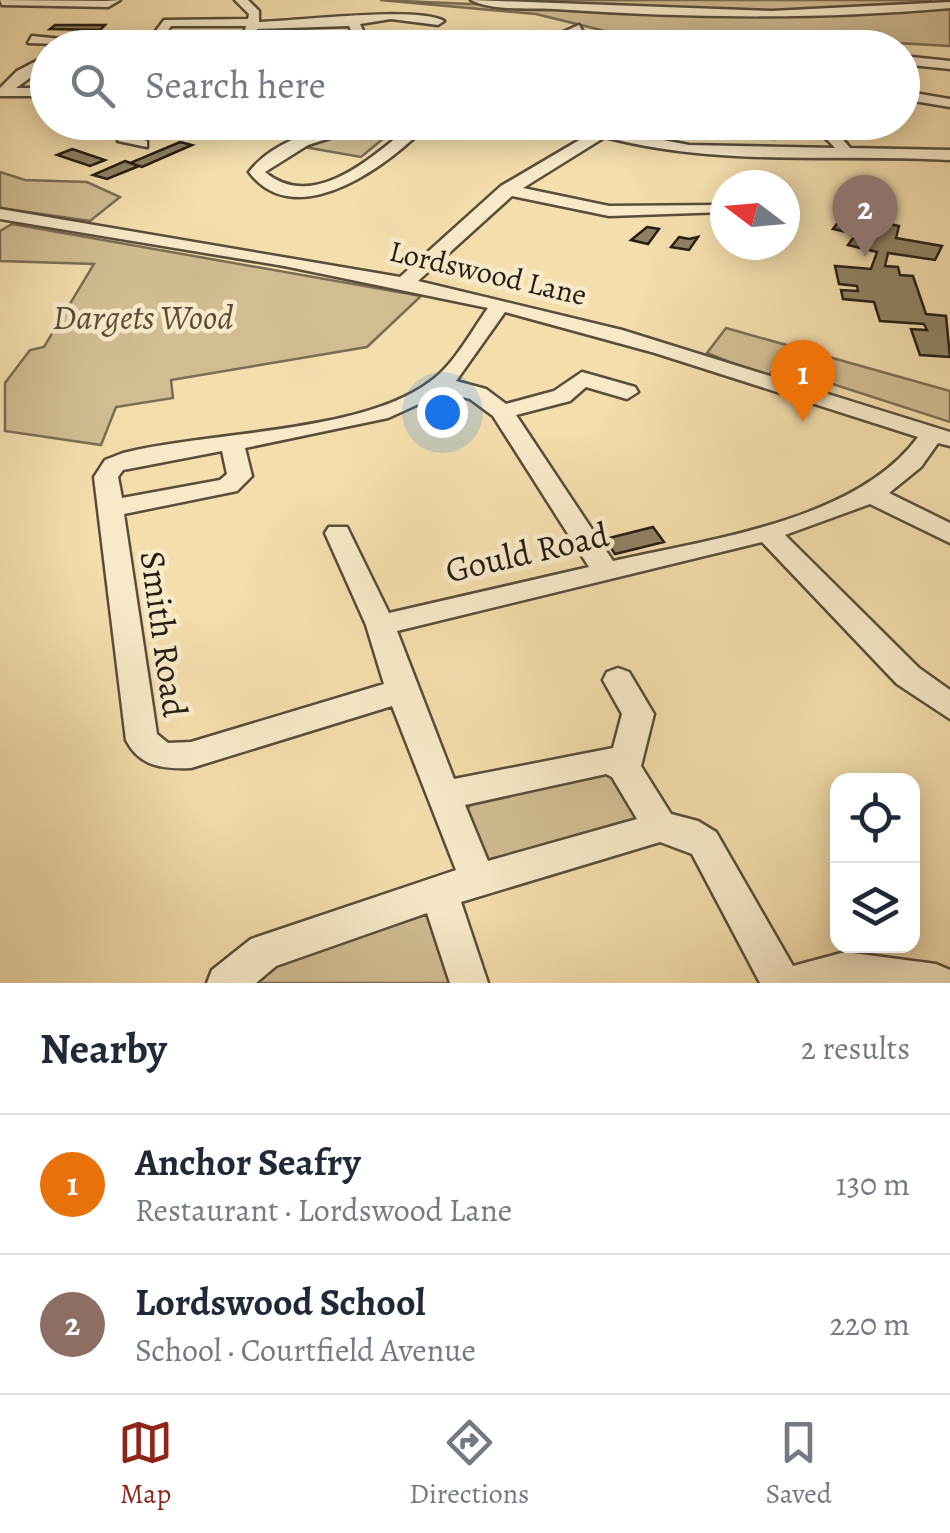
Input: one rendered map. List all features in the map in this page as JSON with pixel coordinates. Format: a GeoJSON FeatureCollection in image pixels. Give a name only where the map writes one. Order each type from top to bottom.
{"type":"FeatureCollection","features":[{"type":"Feature","properties":{"kind":"street"},"geometry":{"type":"LineString","coordinates":[[241,0],[255,13],[251,30]]}},
{"type":"Feature","properties":{"kind":"street"},"geometry":{"type":"LineString","coordinates":[[477,0],[721,16],[859,13],[950,5]]}},
{"type":"Feature","properties":{"kind":"street"},"geometry":{"type":"LineString","coordinates":[[2,2],[116,3]]}},
{"type":"Feature","properties":{"kind":"street"},"geometry":{"type":"LineString","coordinates":[[369,3],[362,8],[373,19]]}},
{"type":"Feature","properties":{"kind":"street"},"geometry":{"type":"LineString","coordinates":[[162,30],[168,22],[253,25],[408,16],[438,21]]}},
{"type":"Feature","properties":{"kind":"street"},"geometry":{"type":"LineString","coordinates":[[353,22],[357,30]]}},
{"type":"Feature","properties":{"kind":"street"},"geometry":{"type":"LineString","coordinates":[[920,62],[950,65]]}},
{"type":"Feature","properties":{"kind":"street"},"geometry":{"type":"LineString","coordinates":[[2,92],[30,69]]}},
{"type":"Feature","properties":{"kind":"street"},"geometry":{"type":"LineString","coordinates":[[2,92],[30,92]]}},
{"type":"Feature","properties":{"kind":"street"},"geometry":{"type":"LineString","coordinates":[[920,98],[950,103]]}},
{"type":"Feature","properties":{"kind":"street"},"geometry":{"type":"LineString","coordinates":[[129,140],[142,144]]}},
{"type":"Feature","properties":{"kind":"street"},"geometry":{"type":"LineString","coordinates":[[312,140],[278,154],[257,172],[266,182],[295,190],[346,184],[401,140]]}},
{"type":"Feature","properties":{"kind":"street"},"geometry":{"type":"LineString","coordinates":[[406,282],[467,220],[589,140]]}},
{"type":"Feature","properties":{"kind":"street"},"geometry":{"type":"LineString","coordinates":[[640,140],[711,155],[844,150],[950,155]]}},
{"type":"Feature","properties":{"kind":"street"},"geometry":{"type":"LineString","coordinates":[[837,140],[844,150]]}},
{"type":"Feature","properties":{"kind":"street"},"geometry":{"type":"LineString","coordinates":[[508,190],[606,211],[710,210]]}},
{"type":"Feature","properties":{"kind":"street","name":"Lordswood Lane"},"geometry":{"type":"LineString","coordinates":[[3,217],[72,222],[406,282],[692,356],[941,437]]}},
{"type":"Feature","properties":{"kind":"street"},"geometry":{"type":"LineString","coordinates":[[109,508],[228,486],[240,476],[232,441],[393,409],[442,384],[500,305]]}},
{"type":"Feature","properties":{"kind":"street"},"geometry":{"type":"LineString","coordinates":[[502,412],[562,396],[574,377],[627,392]]}},
{"type":"Feature","properties":{"kind":"street"},"geometry":{"type":"LineString","coordinates":[[442,384],[478,394],[502,412],[606,572]]}},
{"type":"Feature","properties":{"kind":"street","name":"Gould Road"},"geometry":{"type":"LineString","coordinates":[[380,625],[768,534],[871,494],[941,437]]}},
{"type":"Feature","properties":{"kind":"street","name":"Smith Road"},"geometry":{"type":"LineString","coordinates":[[232,441],[132,458],[109,470],[109,508],[142,740],[162,756],[191,755],[401,691]]}},
{"type":"Feature","properties":{"kind":"street"},"geometry":{"type":"LineString","coordinates":[[871,494],[950,534]]}},
{"type":"Feature","properties":{"kind":"street"},"geometry":{"type":"LineString","coordinates":[[338,533],[380,625],[401,691],[479,882]]}},
{"type":"Feature","properties":{"kind":"street"},"geometry":{"type":"LineString","coordinates":[[768,534],[908,676],[950,707]]}},
{"type":"Feature","properties":{"kind":"street"},"geometry":{"type":"LineString","coordinates":[[618,680],[638,714],[624,766],[660,826]]}},
{"type":"Feature","properties":{"kind":"street"},"geometry":{"type":"LineString","coordinates":[[446,795],[596,760],[624,766]]}},
{"type":"Feature","properties":{"kind":"street"},"geometry":{"type":"LineString","coordinates":[[226,983],[264,952],[439,892],[660,826],[686,832],[704,843],[781,983]]}},
{"type":"Feature","properties":{"kind":"street"},"geometry":{"type":"LineString","coordinates":[[439,892],[468,983]]}},
{"type":"Feature","properties":{"kind":"street"},"geometry":{"type":"LineString","coordinates":[[799,983],[844,971],[936,983]]}},
{"type":"Feature","properties":{"kind":"green space"},"geometry":{"type":"Polygon","coordinates":[[[380,0],[536,7],[498,0],[932,0],[923,3],[935,10],[950,8],[950,46],[920,44],[920,30],[601,30],[536,14],[380,0]]]}},
{"type":"Feature","properties":{"kind":"green space"},"geometry":{"type":"Polygon","coordinates":[[[322,140],[382,140],[361,157],[304,147],[322,140]]]}},
{"type":"Feature","properties":{"kind":"green space"},"geometry":{"type":"Polygon","coordinates":[[[0,172],[25,180],[87,182],[120,197],[90,221],[0,208],[0,172]]]}},
{"type":"Feature","properties":{"kind":"green space","name":"Dargets Wood"},"geometry":{"type":"Polygon","coordinates":[[[12,224],[421,296],[367,347],[171,380],[173,398],[116,407],[101,445],[5,431],[5,383],[30,350],[44,347],[94,264],[0,261],[0,231],[12,224]]]}},
{"type":"Feature","properties":{"kind":"green space"},"geometry":{"type":"Polygon","coordinates":[[[726,328],[950,391],[950,422],[777,366],[767,377],[707,353],[726,328]]]}},
{"type":"Feature","properties":{"kind":"green space"},"geometry":{"type":"Polygon","coordinates":[[[611,765],[640,814],[637,828],[489,864],[464,816],[470,805],[592,766],[611,765]]]}},
{"type":"Feature","properties":{"kind":"green space"},"geometry":{"type":"Polygon","coordinates":[[[425,915],[441,922],[463,983],[242,983],[261,969],[425,915]]]}},
{"type":"Feature","properties":{"kind":"building"},"geometry":{"type":"Polygon","coordinates":[[[55,25],[105,25],[100,30],[50,29],[55,25]]]}},
{"type":"Feature","properties":{"kind":"building"},"geometry":{"type":"Polygon","coordinates":[[[180,142],[192,145],[142,167],[130,163],[180,142]]]}},
{"type":"Feature","properties":{"kind":"building"},"geometry":{"type":"Polygon","coordinates":[[[72,149],[105,160],[90,166],[57,155],[72,149]]]}},
{"type":"Feature","properties":{"kind":"building"},"geometry":{"type":"Polygon","coordinates":[[[125,161],[139,166],[107,179],[93,175],[125,161]]]}},
{"type":"Feature","properties":{"kind":"building"},"geometry":{"type":"Polygon","coordinates":[[[844,215],[899,226],[896,238],[942,246],[935,260],[888,253],[885,266],[898,267],[900,275],[913,276],[926,314],[946,316],[950,357],[920,355],[911,329],[927,330],[924,324],[880,321],[874,302],[843,299],[841,290],[858,291],[857,286],[839,284],[835,266],[871,269],[877,252],[848,245],[856,234],[833,229],[844,215]]]}},
{"type":"Feature","properties":{"kind":"building"},"geometry":{"type":"Polygon","coordinates":[[[647,227],[659,229],[648,244],[631,240],[647,227]]]}},
{"type":"Feature","properties":{"kind":"building"},"geometry":{"type":"Polygon","coordinates":[[[679,237],[698,237],[689,250],[671,247],[679,237]]]}},
{"type":"Feature","properties":{"kind":"building"},"geometry":{"type":"Polygon","coordinates":[[[653,527],[664,542],[615,554],[605,539],[653,527]]]}},
{"type":"Feature","properties":{"kind":"place","name":"Lordswood School"},"geometry":{"type":"Point","coordinates":[865,257]}},
{"type":"Feature","properties":{"kind":"place","name":"Anchor Seafry"},"geometry":{"type":"Point","coordinates":[803,422]}}]}
